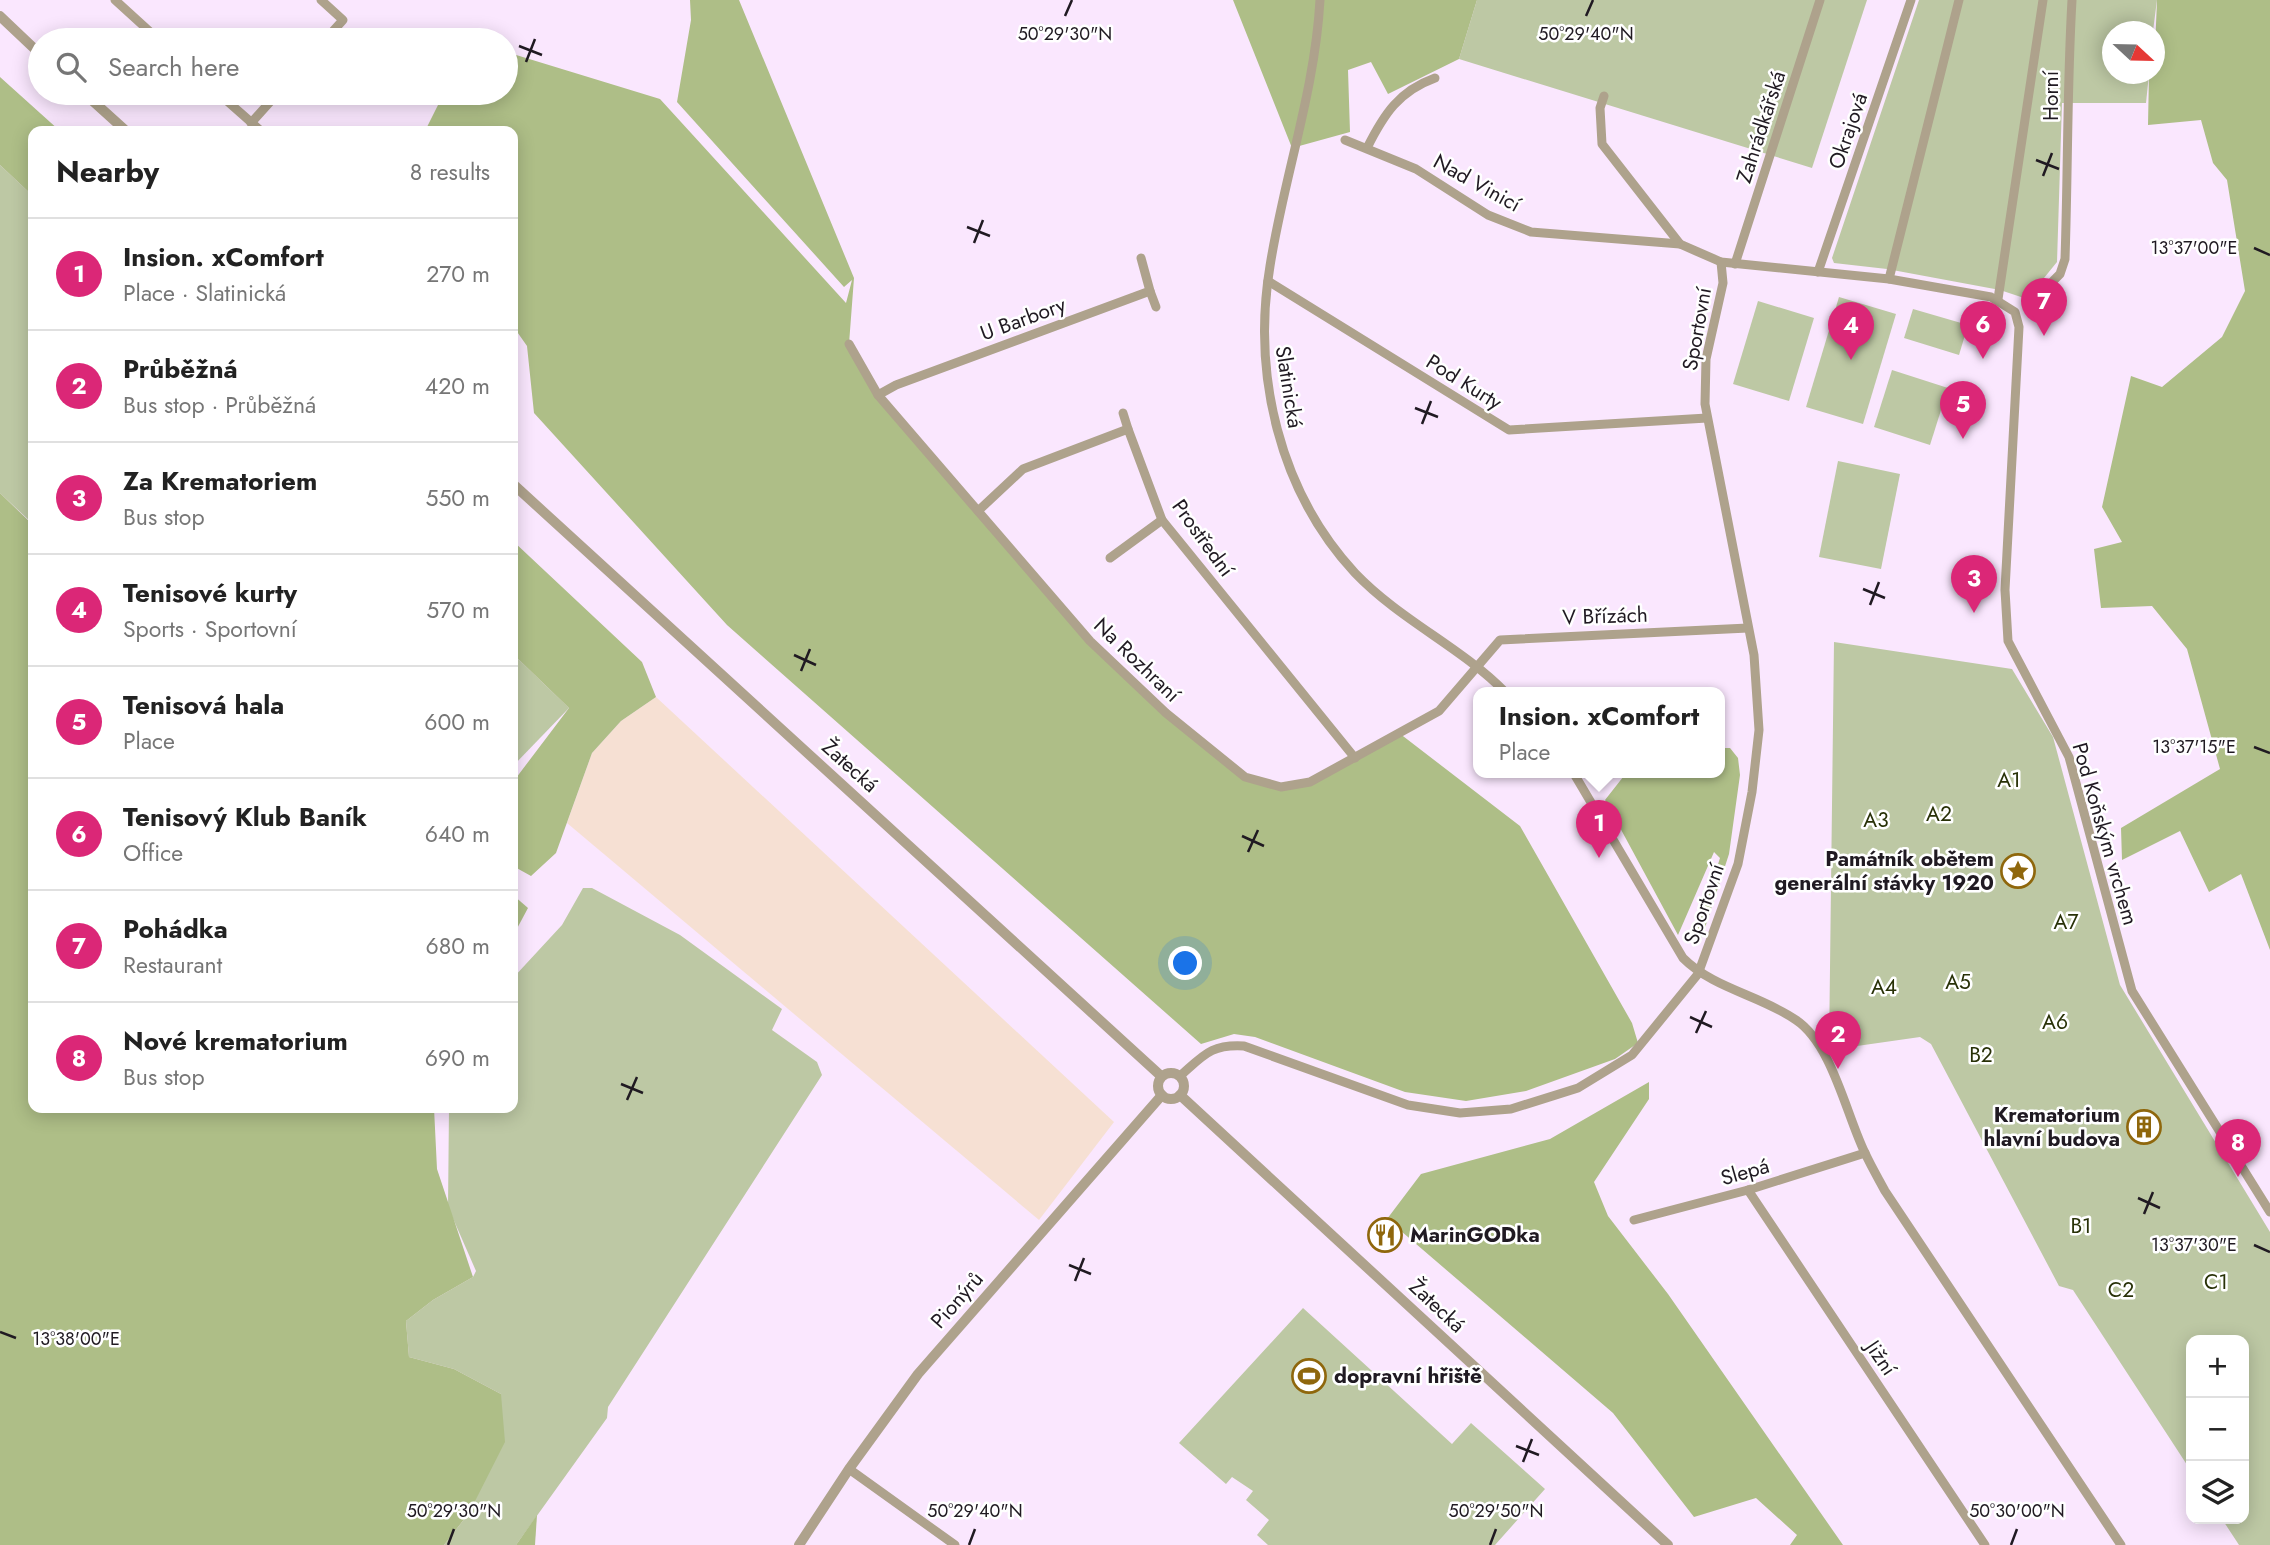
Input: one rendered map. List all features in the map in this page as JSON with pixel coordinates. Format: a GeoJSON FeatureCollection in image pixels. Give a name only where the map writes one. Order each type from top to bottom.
{"type":"FeatureCollection","features":[{"type":"Feature","properties":{"kind":"street"},"geometry":{"type":"LineString","coordinates":[[115,0],[146,28]]}},
{"type":"Feature","properties":{"kind":"street"},"geometry":{"type":"LineString","coordinates":[[321,0],[343,20],[336,28]]}},
{"type":"Feature","properties":{"kind":"street","name":"Slatinická"},"geometry":{"type":"LineString","coordinates":[[1320,0],[1313,71],[1268,281],[1264,345],[1270,400],[1291,471],[1307,505],[1354,571],[1379,596],[1425,633],[1476,667],[1499,687]]}},
{"type":"Feature","properties":{"kind":"street","name":"Zahrádkářská"},"geometry":{"type":"LineString","coordinates":[[1735,264],[1820,0]]}},
{"type":"Feature","properties":{"kind":"street","name":"Okrajová"},"geometry":{"type":"LineString","coordinates":[[1818,272],[1911,0]]}},
{"type":"Feature","properties":{"kind":"street"},"geometry":{"type":"LineString","coordinates":[[1889,279],[1959,0]]}},
{"type":"Feature","properties":{"kind":"street"},"geometry":{"type":"LineString","coordinates":[[1998,299],[2043,0]]}},
{"type":"Feature","properties":{"kind":"street","name":"Horní"},"geometry":{"type":"LineString","coordinates":[[2029,305],[2060,274],[2065,258],[2069,125],[2066,102],[2072,0]]}},
{"type":"Feature","properties":{"kind":"street"},"geometry":{"type":"LineString","coordinates":[[0,16],[28,43]]}},
{"type":"Feature","properties":{"kind":"street"},"geometry":{"type":"LineString","coordinates":[[1367,148],[1388,109],[1402,94],[1435,78]]}},
{"type":"Feature","properties":{"kind":"street","name":"Sportovní"},"geometry":{"type":"LineString","coordinates":[[1604,96],[1600,108],[1602,144],[1680,244],[1721,262],[1889,279],[1998,299],[2015,312]]}},
{"type":"Feature","properties":{"kind":"street"},"geometry":{"type":"LineString","coordinates":[[97,105],[120,126]]}},
{"type":"Feature","properties":{"kind":"street"},"geometry":{"type":"LineString","coordinates":[[231,105],[255,126]]}},
{"type":"Feature","properties":{"kind":"street"},"geometry":{"type":"LineString","coordinates":[[251,123],[267,105]]}},
{"type":"Feature","properties":{"kind":"street","name":"Nad Vinicí"},"geometry":{"type":"LineString","coordinates":[[1345,140],[1416,169],[1488,215],[1531,232],[1680,244]]}},
{"type":"Feature","properties":{"kind":"street"},"geometry":{"type":"LineString","coordinates":[[1141,258],[1156,307]]}},
{"type":"Feature","properties":{"kind":"street","name":"Sportovní"},"geometry":{"type":"LineString","coordinates":[[1180,1076],[1210,1049],[1226,1045],[1244,1046],[1408,1105],[1460,1113],[1511,1109],[1578,1088],[1632,1055],[1698,974],[1738,864],[1752,792],[1759,730],[1754,654],[1707,418],[1706,359],[1723,284],[1721,262]]}},
{"type":"Feature","properties":{"kind":"street","name":"Pod Kurty"},"geometry":{"type":"LineString","coordinates":[[1268,281],[1509,430],[1707,418]]}},
{"type":"Feature","properties":{"kind":"street","name":"U Barbory"},"geometry":{"type":"LineString","coordinates":[[878,395],[896,385],[1150,291]]}},
{"type":"Feature","properties":{"kind":"street","name":"Pod Koňským vrchem"},"geometry":{"type":"LineString","coordinates":[[2015,312],[2019,327],[2005,590],[2008,640],[2069,757],[2132,991],[2253,1194],[2270,1212]]}},
{"type":"Feature","properties":{"kind":"street","name":"Na Rozhraní"},"geometry":{"type":"LineString","coordinates":[[849,344],[878,395],[1090,641],[1233,770],[1245,777],[1281,787],[1310,782],[1439,711],[1476,667]]}},
{"type":"Feature","properties":{"kind":"street","name":"Prostřední"},"geometry":{"type":"LineString","coordinates":[[1123,413],[1162,520],[1355,758]]}},
{"type":"Feature","properties":{"kind":"street"},"geometry":{"type":"LineString","coordinates":[[978,511],[1023,470],[1128,429]]}},
{"type":"Feature","properties":{"kind":"street","name":"Žatecká"},"geometry":{"type":"LineString","coordinates":[[518,489],[1161,1076]]}},
{"type":"Feature","properties":{"kind":"street"},"geometry":{"type":"LineString","coordinates":[[1110,558],[1162,520]]}},
{"type":"Feature","properties":{"kind":"street","name":"V Břízách"},"geometry":{"type":"LineString","coordinates":[[1476,667],[1492,646],[1500,640],[1511,638],[1748,628]]}},
{"type":"Feature","properties":{"kind":"street"},"geometry":{"type":"LineString","coordinates":[[1577,778],[1683,958],[1698,974],[1757,999],[1797,1020],[1817,1041],[1865,1153],[1885,1191],[2120,1545]]}},
{"type":"Feature","properties":{"kind":"street"},"geometry":{"type":"LineString","coordinates":[[1172,1073],[1180,1076],[1184,1087],[1180,1094],[1169,1098],[1162,1095],[1158,1085],[1161,1076],[1172,1073]]}},
{"type":"Feature","properties":{"kind":"street","name":"Žatecká"},"geometry":{"type":"LineString","coordinates":[[1180,1094],[1668,1545]]}},
{"type":"Feature","properties":{"kind":"street","name":"Pionýrů"},"geometry":{"type":"LineString","coordinates":[[799,1545],[849,1469],[918,1374],[1162,1095]]}},
{"type":"Feature","properties":{"kind":"street","name":"Slepá"},"geometry":{"type":"LineString","coordinates":[[1634,1220],[1748,1190],[1865,1153]]}},
{"type":"Feature","properties":{"kind":"street","name":"Jižní"},"geometry":{"type":"LineString","coordinates":[[1748,1190],[1985,1545]]}},
{"type":"Feature","properties":{"kind":"street"},"geometry":{"type":"LineString","coordinates":[[849,1469],[955,1545]]}},
{"type":"Feature","properties":{"kind":"shaded area"},"geometry":{"type":"Polygon","coordinates":[[[656,697],[1114,1122],[1039,1220],[567,823],[592,753],[621,721],[656,697]]]}},
{"type":"Feature","properties":{"kind":"green space"},"geometry":{"type":"Polygon","coordinates":[[[690,0],[739,0],[854,278],[849,344],[878,395],[1090,641],[1233,770],[1276,785],[1315,780],[1399,733],[1520,826],[1632,1023],[1638,1043],[1615,1059],[1526,1091],[1466,1101],[1405,1092],[1255,1037],[1234,1034],[1201,1044],[727,625],[534,413],[527,346],[518,333],[518,126],[428,126],[438,105],[518,105],[518,56],[660,99],[846,303],[852,280],[844,287],[677,102],[691,20],[690,0]]]}},
{"type":"Feature","properties":{"kind":"green space"},"geometry":{"type":"Polygon","coordinates":[[[1233,0],[1477,0],[1459,59],[1388,94],[1371,62],[1348,70],[1350,132],[1292,148],[1233,0]]]}},
{"type":"Feature","properties":{"kind":"green space"},"geometry":{"type":"Polygon","coordinates":[[[1477,0],[1867,0],[1812,168],[1459,59],[1477,0]]]}},
{"type":"Feature","properties":{"kind":"green space"},"geometry":{"type":"Polygon","coordinates":[[[1919,0],[2157,0],[2154,21],[2102,21],[2102,84],[2148,84],[2146,103],[2062,103],[2057,262],[2027,299],[2000,290],[1887,269],[1834,263],[1832,258],[1919,0]]]}},
{"type":"Feature","properties":{"kind":"green space"},"geometry":{"type":"Polygon","coordinates":[[[2157,0],[2270,0],[2270,950],[2241,874],[2209,892],[2180,831],[2122,860],[2121,828],[2220,769],[2187,649],[2152,606],[2101,608],[2094,549],[2122,542],[2102,507],[2131,376],[2162,387],[2222,337],[2245,291],[2227,180],[2213,163],[2201,120],[2148,125],[2149,84],[2165,84],[2165,21],[2156,21],[2157,0]]]}},
{"type":"Feature","properties":{"kind":"green space"},"geometry":{"type":"Polygon","coordinates":[[[0,77],[54,126],[28,126],[28,191],[0,165],[0,77]]]}},
{"type":"Feature","properties":{"kind":"green space"},"geometry":{"type":"Polygon","coordinates":[[[0,165],[28,191],[28,519],[0,493],[0,165]]]}},
{"type":"Feature","properties":{"kind":"green space"},"geometry":{"type":"Polygon","coordinates":[[[1839,297],[1896,314],[1863,424],[1806,407],[1839,297]]]}},
{"type":"Feature","properties":{"kind":"green space"},"geometry":{"type":"Polygon","coordinates":[[[1758,301],[1814,318],[1789,401],[1733,384],[1758,301]]]}},
{"type":"Feature","properties":{"kind":"green space"},"geometry":{"type":"Polygon","coordinates":[[[1913,309],[1968,325],[1959,355],[1904,338],[1913,309]]]}},
{"type":"Feature","properties":{"kind":"green space"},"geometry":{"type":"Polygon","coordinates":[[[1892,370],[1948,388],[1930,445],[1874,427],[1892,370]]]}},
{"type":"Feature","properties":{"kind":"green space"},"geometry":{"type":"Polygon","coordinates":[[[1838,461],[1900,474],[1881,569],[1819,557],[1838,461]]]}},
{"type":"Feature","properties":{"kind":"green space"},"geometry":{"type":"Polygon","coordinates":[[[0,493],[28,520],[28,1113],[434,1113],[437,1169],[473,1277],[433,1300],[406,1321],[409,1357],[454,1369],[501,1394],[505,1442],[469,1513],[444,1545],[0,1545],[0,493]]]}},
{"type":"Feature","properties":{"kind":"green space"},"geometry":{"type":"Polygon","coordinates":[[[518,546],[642,662],[656,697],[621,721],[592,753],[556,853],[531,876],[518,869],[518,775],[569,708],[518,659],[518,546]]]}},
{"type":"Feature","properties":{"kind":"green space"},"geometry":{"type":"Polygon","coordinates":[[[1834,642],[2012,669],[2053,737],[2120,985],[2270,1232],[2270,1545],[2239,1545],[2225,1524],[2249,1524],[2249,1335],[2186,1335],[2186,1463],[2073,1290],[2059,1286],[1931,1044],[1920,1037],[1829,1050],[1834,642]]]}},
{"type":"Feature","properties":{"kind":"green space"},"geometry":{"type":"Polygon","coordinates":[[[518,659],[569,708],[518,761],[518,659]]]}},
{"type":"Feature","properties":{"kind":"green space"},"geometry":{"type":"Polygon","coordinates":[[[1725,748],[1730,748],[1738,758],[1740,775],[1729,854],[1701,940],[1693,943],[1720,858],[1714,852],[1678,935],[1605,800],[1622,778],[1725,778],[1725,748]]]}},
{"type":"Feature","properties":{"kind":"green space"},"geometry":{"type":"Polygon","coordinates":[[[583,888],[592,888],[680,935],[782,1009],[772,1030],[817,1062],[822,1075],[608,1407],[607,1418],[516,1545],[444,1545],[469,1513],[501,1394],[454,1369],[409,1357],[406,1321],[433,1300],[473,1277],[476,1271],[448,1207],[449,1113],[518,1113],[518,973],[562,925],[583,888]]]}},
{"type":"Feature","properties":{"kind":"green space"},"geometry":{"type":"Polygon","coordinates":[[[518,899],[528,908],[518,927],[518,899]]]}},
{"type":"Feature","properties":{"kind":"green space"},"geometry":{"type":"Polygon","coordinates":[[[1649,1082],[1649,1099],[1594,1182],[1608,1216],[1668,1294],[1843,1545],[1790,1545],[1797,1535],[1756,1498],[1694,1517],[1613,1413],[1387,1219],[1421,1174],[1550,1139],[1649,1082]]]}},
{"type":"Feature","properties":{"kind":"green space","name":"dopravní hřiště"},"geometry":{"type":"Polygon","coordinates":[[[1303,1308],[1452,1444],[1471,1423],[1545,1489],[1495,1545],[1268,1545],[1257,1535],[1269,1520],[1246,1500],[1253,1491],[1232,1477],[1226,1484],[1179,1443],[1303,1308]]]}},
{"type":"Feature","properties":{"kind":"green space"},"geometry":{"type":"Polygon","coordinates":[[[537,1515],[535,1545],[516,1545],[537,1515]]]}},
{"type":"Feature","properties":{"kind":"place","name":"Pohádka"},"geometry":{"type":"Point","coordinates":[2044,336]}},
{"type":"Feature","properties":{"kind":"place","name":"Tenisový Klub Baník"},"geometry":{"type":"Point","coordinates":[1983,359]}},
{"type":"Feature","properties":{"kind":"place","name":"Tenisové kurty"},"geometry":{"type":"Point","coordinates":[1851,360]}},
{"type":"Feature","properties":{"kind":"place","name":"Tenisová hala"},"geometry":{"type":"Point","coordinates":[1963,439]}},
{"type":"Feature","properties":{"kind":"place","name":"Za Krematoriem"},"geometry":{"type":"Point","coordinates":[1974,613]}},
{"type":"Feature","properties":{"kind":"place","name":"Insion. xComfort"},"geometry":{"type":"Point","coordinates":[1599,858]}},
{"type":"Feature","properties":{"kind":"place","name":"Památník obětem generální stávky 1920"},"geometry":{"type":"Point","coordinates":[2018,871]}},
{"type":"Feature","properties":{"kind":"place","name":"Průběžná"},"geometry":{"type":"Point","coordinates":[1838,1069]}},
{"type":"Feature","properties":{"kind":"place","name":"Krematorium hlavní budova"},"geometry":{"type":"Point","coordinates":[2144,1127]}},
{"type":"Feature","properties":{"kind":"place","name":"Nové krematorium"},"geometry":{"type":"Point","coordinates":[2238,1177]}},
{"type":"Feature","properties":{"kind":"place","name":"MarinGODka"},"geometry":{"type":"Point","coordinates":[1385,1235]}},
{"type":"Feature","properties":{"kind":"place","name":"dopravní hřiště"},"geometry":{"type":"Point","coordinates":[1309,1376]}},
{"type":"Feature","properties":{"kind":"park label","name":"A1"},"geometry":{"type":"Point","coordinates":[2009,780]}},
{"type":"Feature","properties":{"kind":"park label","name":"A2"},"geometry":{"type":"Point","coordinates":[1939,814]}},
{"type":"Feature","properties":{"kind":"park label","name":"A3"},"geometry":{"type":"Point","coordinates":[1876,820]}},
{"type":"Feature","properties":{"kind":"park label","name":"A7"},"geometry":{"type":"Point","coordinates":[2066,922]}},
{"type":"Feature","properties":{"kind":"park label","name":"A5"},"geometry":{"type":"Point","coordinates":[1958,982]}},
{"type":"Feature","properties":{"kind":"park label","name":"A4"},"geometry":{"type":"Point","coordinates":[1884,987]}},
{"type":"Feature","properties":{"kind":"park label","name":"A6"},"geometry":{"type":"Point","coordinates":[2055,1022]}},
{"type":"Feature","properties":{"kind":"park label","name":"B2"},"geometry":{"type":"Point","coordinates":[1981,1055]}},
{"type":"Feature","properties":{"kind":"park label","name":"B1"},"geometry":{"type":"Point","coordinates":[2081,1226]}},
{"type":"Feature","properties":{"kind":"park label","name":"C1"},"geometry":{"type":"Point","coordinates":[2216,1282]}},
{"type":"Feature","properties":{"kind":"park label","name":"C2"},"geometry":{"type":"Point","coordinates":[2121,1290]}}]}
